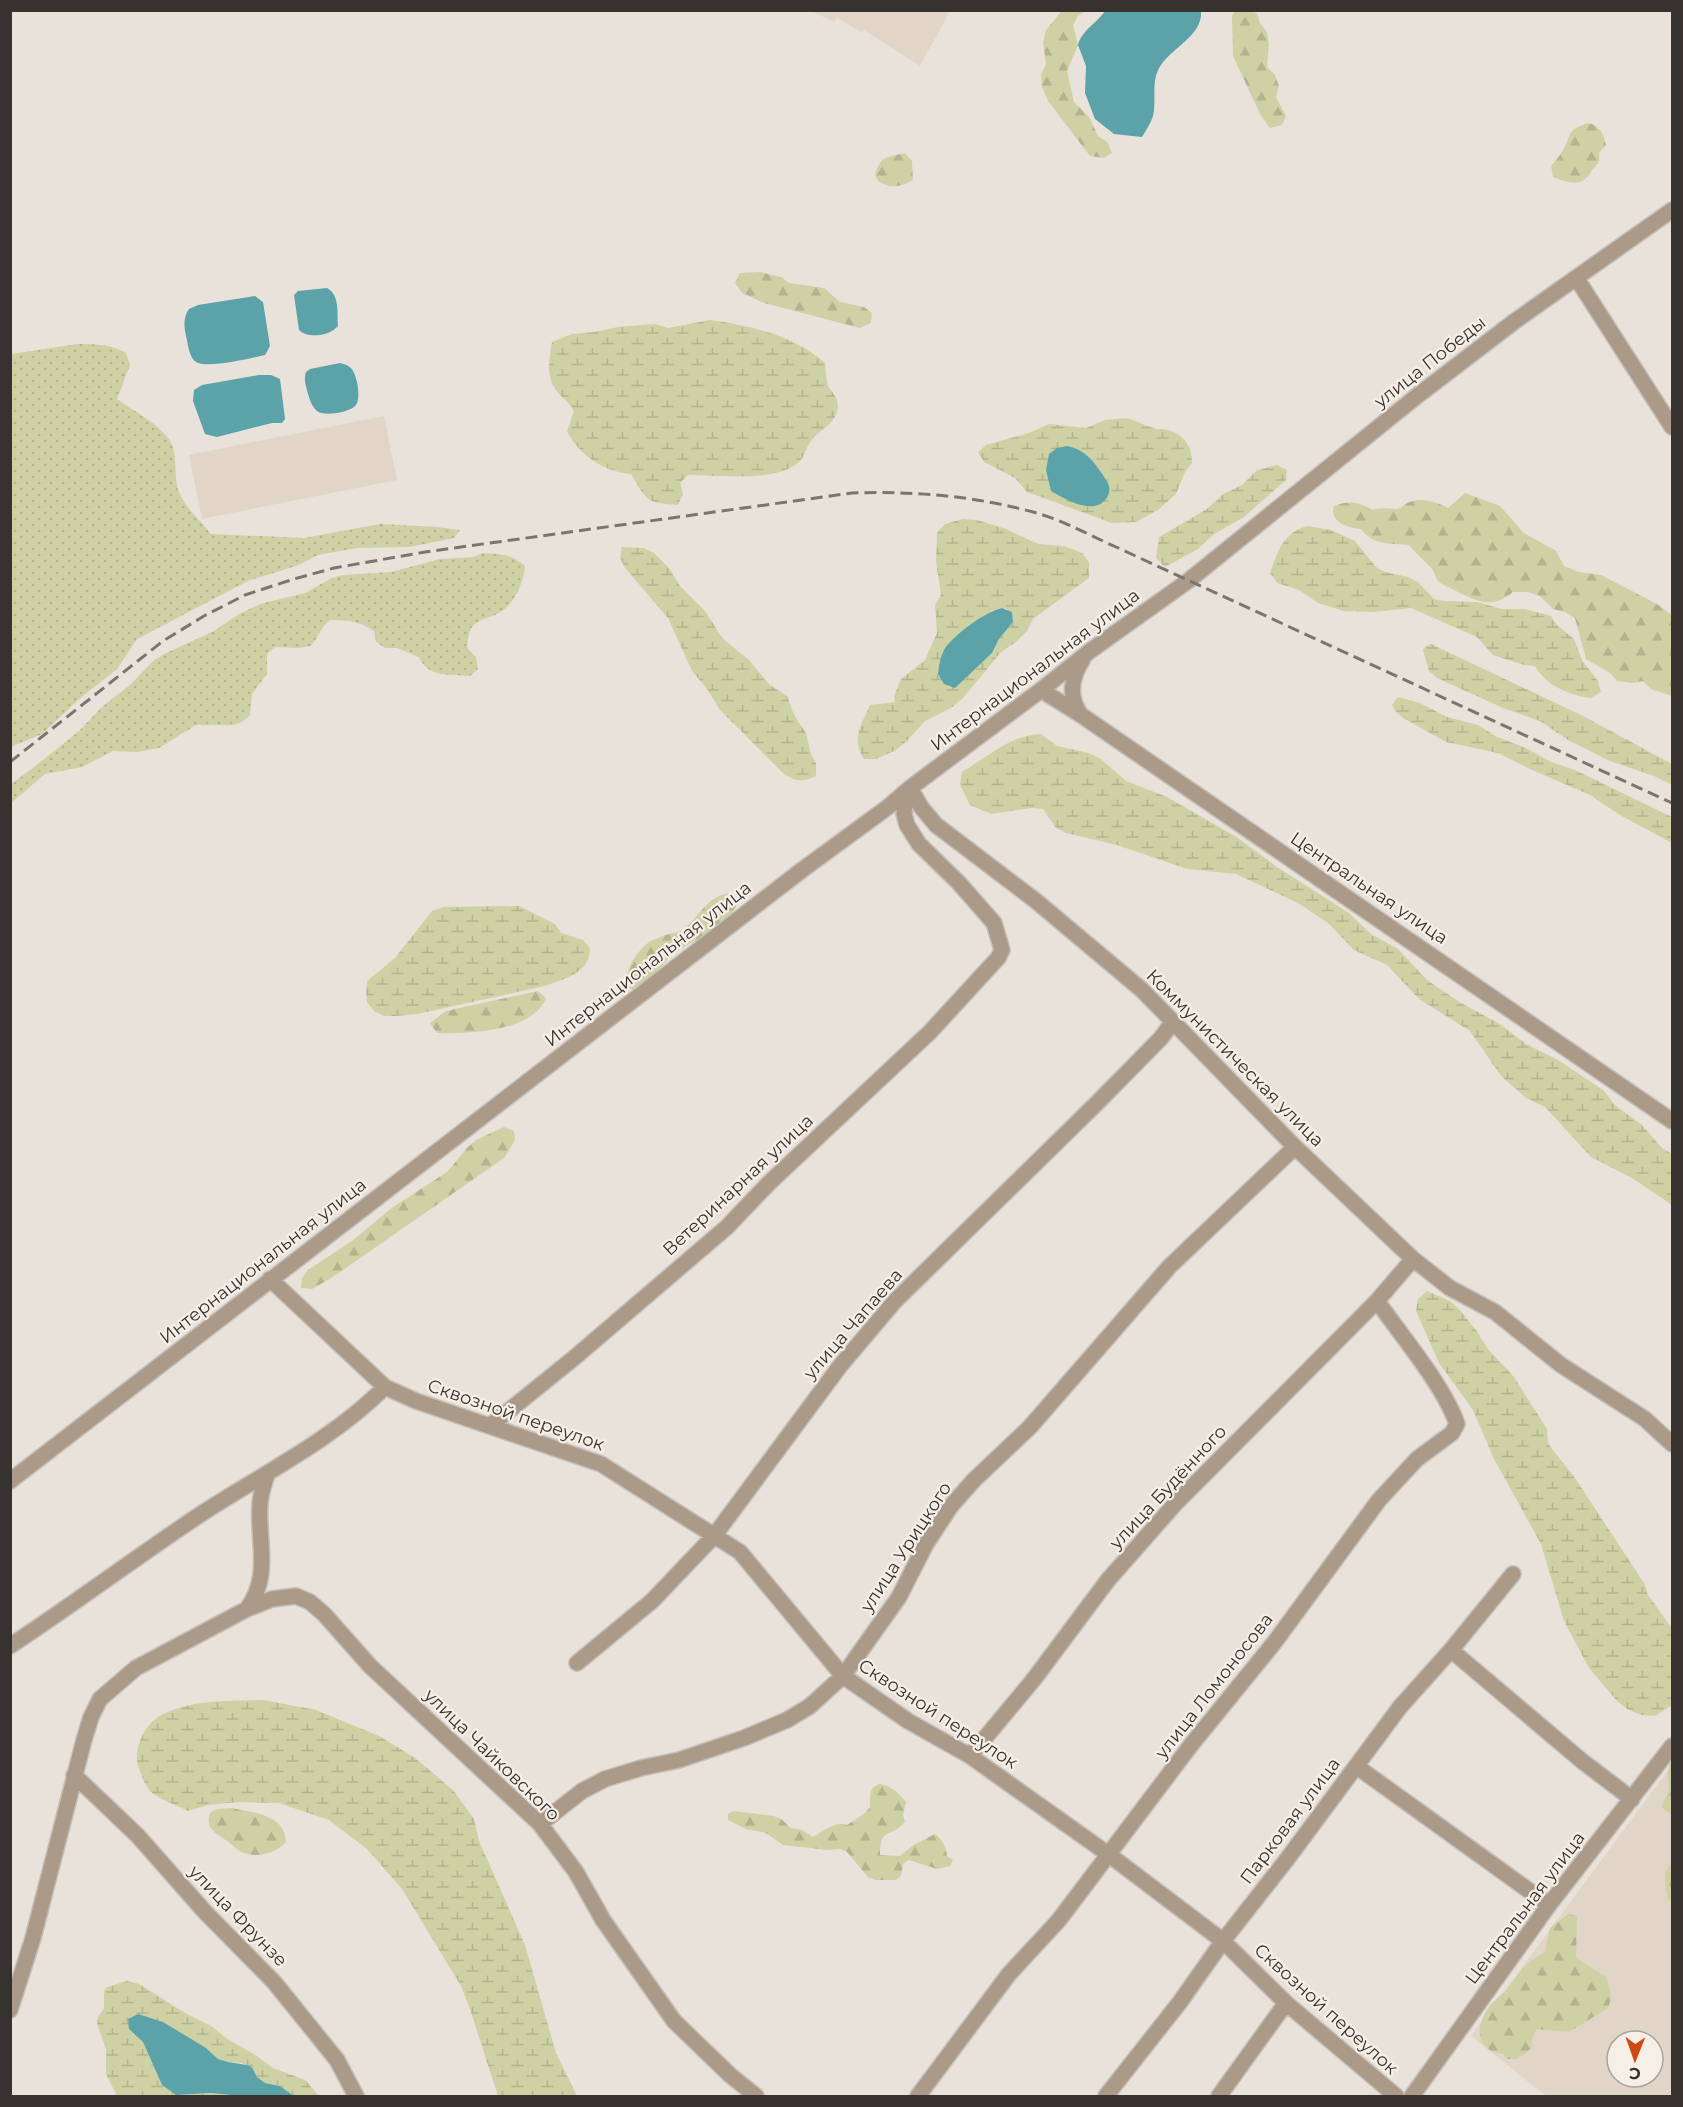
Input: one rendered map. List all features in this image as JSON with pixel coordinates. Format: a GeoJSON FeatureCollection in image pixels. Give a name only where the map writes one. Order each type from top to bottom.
{"type":"FeatureCollection","features":[{"type":"Feature","properties":{"kind":"street","name":"улица Победы"},"geometry":{"type":"LineString","coordinates":[[1311,482],[1417,396],[1515,321],[1672,210]]}},
{"type":"Feature","properties":{"kind":"street"},"geometry":{"type":"LineString","coordinates":[[1577,279],[1672,427]]}},
{"type":"Feature","properties":{"kind":"street","name":"Интернациональная улица"},"geometry":{"type":"LineString","coordinates":[[10,1481],[802,870],[888,807],[1090,651],[1188,581],[1311,482]]}},
{"type":"Feature","properties":{"kind":"street"},"geometry":{"type":"LineString","coordinates":[[1081,715],[1074,700],[1072,686],[1078,667],[1090,651]]}},
{"type":"Feature","properties":{"kind":"street","name":"Центральная улица"},"geometry":{"type":"LineString","coordinates":[[1041,690],[1081,715],[1672,1121]]}},
{"type":"Feature","properties":{"kind":"street","name":"Ветеринарная улица"},"geometry":{"type":"LineString","coordinates":[[490,1425],[574,1358],[727,1227],[768,1184],[930,1032],[998,958],[1002,950],[994,923],[959,883],[919,844],[907,825],[904,814],[910,788]]}},
{"type":"Feature","properties":{"kind":"street","name":"Коммунистическая улица"},"geometry":{"type":"LineString","coordinates":[[910,788],[921,807],[936,825],[1036,901],[1142,990],[1295,1147],[1413,1259],[1450,1288],[1495,1312],[1561,1365],[1645,1419],[1672,1444]]}},
{"type":"Feature","properties":{"kind":"street","name":"улица Чапаева"},"geometry":{"type":"LineString","coordinates":[[578,1663],[652,1601],[714,1536],[840,1366],[895,1301],[1098,1102],[1161,1038],[1173,1022]]}},
{"type":"Feature","properties":{"kind":"street","name":"улица Урицкого"},"geometry":{"type":"LineString","coordinates":[[540,1824],[582,1791],[605,1779],[641,1768],[680,1760],[744,1738],[787,1720],[810,1706],[843,1676],[899,1597],[926,1544],[951,1506],[974,1480],[1030,1427],[1169,1267],[1295,1147]]}},
{"type":"Feature","properties":{"kind":"street","name":"улица Будённого"},"geometry":{"type":"LineString","coordinates":[[970,1756],[1034,1679],[1108,1580],[1176,1504],[1377,1301],[1413,1259]]}},
{"type":"Feature","properties":{"kind":"street","name":"Сквозной переулок"},"geometry":{"type":"LineString","coordinates":[[270,1280],[386,1387],[416,1401],[601,1464],[740,1552],[843,1676],[900,1716],[970,1756],[1108,1854],[1222,1941],[1286,2003],[1396,2097]]}},
{"type":"Feature","properties":{"kind":"street","name":"улица Ломоносова"},"geometry":{"type":"LineString","coordinates":[[918,2097],[1009,1974],[1059,1920],[1191,1745],[1274,1643],[1379,1500],[1417,1459],[1452,1433],[1456,1424],[1453,1412],[1377,1301]]}},
{"type":"Feature","properties":{"kind":"street"},"geometry":{"type":"LineString","coordinates":[[10,1646],[199,1516],[267,1475],[346,1422],[386,1387]]}},
{"type":"Feature","properties":{"kind":"street"},"geometry":{"type":"LineString","coordinates":[[10,2010],[33,1938],[91,1717],[100,1699],[136,1668],[247,1609],[257,1596],[262,1571],[260,1502],[267,1475]]}},
{"type":"Feature","properties":{"kind":"street","name":"Парковая улица"},"geometry":{"type":"LineString","coordinates":[[1106,2097],[1180,2002],[1222,1941],[1288,1858],[1400,1707],[1451,1650],[1513,1574]]}},
{"type":"Feature","properties":{"kind":"street","name":"улица Чайковского"},"geometry":{"type":"LineString","coordinates":[[247,1609],[272,1599],[296,1596],[310,1602],[324,1614],[370,1666],[540,1824],[576,1872],[603,1920],[674,2021],[756,2097]]}},
{"type":"Feature","properties":{"kind":"street"},"geometry":{"type":"LineString","coordinates":[[1451,1650],[1582,1761],[1632,1798]]}},
{"type":"Feature","properties":{"kind":"street","name":"Центральная улица"},"geometry":{"type":"LineString","coordinates":[[1412,2097],[1550,1905],[1672,1746]]}},
{"type":"Feature","properties":{"kind":"street"},"geometry":{"type":"LineString","coordinates":[[1356,1766],[1550,1905]]}},
{"type":"Feature","properties":{"kind":"street","name":"улица Фрунзе"},"geometry":{"type":"LineString","coordinates":[[74,1775],[138,1836],[205,1912],[274,1982],[338,2060],[356,2097]]}},
{"type":"Feature","properties":{"kind":"street"},"geometry":{"type":"LineString","coordinates":[[1219,2097],[1286,2003]]}},
{"type":"Feature","properties":{"kind":"shaded area"},"geometry":{"type":"Polygon","coordinates":[[[811,11],[950,11],[920,66],[864,30],[862,32],[837,18],[834,22],[811,11]]]}},
{"type":"Feature","properties":{"kind":"shaded area"},"geometry":{"type":"Polygon","coordinates":[[[384,416],[397,480],[202,519],[189,455],[384,416]]]}},
{"type":"Feature","properties":{"kind":"shaded area"},"geometry":{"type":"Polygon","coordinates":[[[1672,1765],[1672,2096],[1546,2096],[1471,2036],[1672,1765]]]}},
{"type":"Feature","properties":{"kind":"green space"},"geometry":{"type":"Polygon","coordinates":[[[1235,10],[1253,11],[1267,32],[1269,44],[1267,67],[1275,75],[1279,86],[1276,97],[1286,116],[1282,125],[1270,128],[1261,116],[1233,56],[1232,16],[1235,10]]]}},
{"type":"Feature","properties":{"kind":"green space"},"geometry":{"type":"Polygon","coordinates":[[[1060,11],[1086,11],[1078,16],[1073,25],[1078,45],[1067,71],[1074,102],[1089,117],[1098,136],[1107,142],[1112,153],[1104,158],[1090,156],[1048,101],[1042,87],[1041,75],[1046,64],[1043,42],[1046,30],[1060,11]]]}},
{"type":"Feature","properties":{"kind":"green space"},"geometry":{"type":"Polygon","coordinates":[[[1588,123],[1600,131],[1606,145],[1599,153],[1597,165],[1582,181],[1570,182],[1553,177],[1551,166],[1562,152],[1571,133],[1588,123]]]}},
{"type":"Feature","properties":{"kind":"green space"},"geometry":{"type":"Polygon","coordinates":[[[905,153],[912,161],[913,180],[895,186],[878,181],[875,175],[879,164],[885,158],[905,153]]]}},
{"type":"Feature","properties":{"kind":"green space"},"geometry":{"type":"Polygon","coordinates":[[[760,272],[781,277],[789,283],[824,288],[840,302],[864,307],[872,313],[871,323],[860,328],[764,303],[742,293],[735,283],[740,273],[760,272]]]}},
{"type":"Feature","properties":{"kind":"green space"},"geometry":{"type":"Polygon","coordinates":[[[710,320],[771,333],[813,353],[825,363],[828,386],[838,403],[837,412],[831,422],[811,441],[800,461],[790,468],[763,475],[688,475],[680,483],[683,494],[678,505],[659,503],[644,495],[631,474],[611,470],[593,461],[572,440],[567,431],[574,411],[555,389],[551,380],[549,364],[552,342],[572,334],[618,327],[655,324],[668,328],[710,320]]]}},
{"type":"Feature","properties":{"kind":"green space"},"geometry":{"type":"Polygon","coordinates":[[[78,344],[109,346],[126,353],[130,365],[117,399],[151,422],[169,439],[174,450],[179,492],[186,505],[211,534],[304,538],[380,524],[460,530],[454,538],[410,547],[357,548],[318,555],[299,565],[248,581],[137,639],[117,669],[78,700],[42,734],[11,747],[11,354],[78,344]]]}},
{"type":"Feature","properties":{"kind":"green space"},"geometry":{"type":"Polygon","coordinates":[[[1126,418],[1156,429],[1174,432],[1186,442],[1192,457],[1192,463],[1185,472],[1176,494],[1158,510],[1136,522],[1112,523],[1027,492],[1015,478],[984,462],[978,452],[986,445],[1029,433],[1049,424],[1086,428],[1105,420],[1126,418]]]}},
{"type":"Feature","properties":{"kind":"green space"},"geometry":{"type":"Polygon","coordinates":[[[1277,465],[1287,470],[1286,480],[1244,517],[1214,534],[1198,549],[1165,567],[1156,558],[1159,537],[1207,509],[1223,494],[1242,485],[1257,470],[1277,465]]]}},
{"type":"Feature","properties":{"kind":"green space"},"geometry":{"type":"Polygon","coordinates":[[[1465,493],[1500,506],[1524,533],[1556,551],[1564,566],[1579,572],[1601,575],[1657,604],[1672,615],[1672,696],[1651,689],[1643,681],[1632,683],[1617,681],[1610,673],[1586,659],[1575,618],[1553,609],[1540,596],[1528,592],[1513,592],[1498,601],[1477,600],[1440,582],[1433,570],[1409,545],[1377,541],[1361,529],[1341,523],[1333,512],[1334,506],[1344,503],[1363,505],[1373,510],[1397,509],[1419,500],[1434,502],[1448,508],[1465,493]]]}},
{"type":"Feature","properties":{"kind":"green space"},"geometry":{"type":"Polygon","coordinates":[[[963,519],[977,520],[1006,529],[1038,544],[1064,546],[1082,553],[1089,562],[1089,578],[1033,619],[1027,631],[1001,652],[963,698],[951,708],[925,721],[896,750],[876,759],[864,759],[858,745],[858,738],[870,705],[895,702],[894,696],[901,679],[925,660],[937,633],[935,605],[941,595],[936,562],[937,533],[945,524],[963,519]],[[1007,609],[991,611],[964,680],[992,653],[999,639],[1013,622],[1007,609]]]}},
{"type":"Feature","properties":{"kind":"green space"},"geometry":{"type":"Polygon","coordinates":[[[1308,526],[1331,530],[1355,541],[1376,567],[1418,582],[1434,599],[1477,602],[1502,609],[1525,609],[1551,616],[1557,625],[1574,639],[1582,660],[1598,681],[1601,692],[1591,698],[1567,692],[1545,679],[1535,666],[1524,665],[1493,655],[1477,637],[1411,608],[1374,612],[1344,611],[1318,603],[1299,590],[1277,583],[1270,573],[1279,550],[1293,533],[1308,526]]]}},
{"type":"Feature","properties":{"kind":"green space"},"geometry":{"type":"Polygon","coordinates":[[[622,547],[644,548],[654,553],[669,568],[680,586],[705,611],[723,639],[748,659],[770,685],[787,696],[794,715],[806,733],[811,754],[816,763],[816,776],[800,780],[792,779],[784,774],[720,710],[692,671],[668,618],[625,568],[620,558],[622,547]]]}},
{"type":"Feature","properties":{"kind":"green space"},"geometry":{"type":"Polygon","coordinates":[[[483,553],[510,557],[525,566],[521,585],[511,603],[498,613],[476,623],[470,631],[467,648],[476,657],[478,669],[470,676],[434,672],[423,664],[419,657],[397,648],[385,648],[376,642],[374,631],[363,625],[330,620],[311,646],[275,647],[267,654],[267,674],[252,694],[250,715],[242,722],[233,725],[196,725],[159,748],[137,752],[113,751],[82,767],[45,774],[11,803],[11,784],[79,731],[153,661],[214,631],[239,614],[260,604],[305,593],[332,578],[343,575],[391,572],[440,559],[473,557],[483,553]]]}},
{"type":"Feature","properties":{"kind":"green space"},"geometry":{"type":"Polygon","coordinates":[[[1431,644],[1583,716],[1672,764],[1672,785],[1654,776],[1610,761],[1568,740],[1540,721],[1503,708],[1437,678],[1429,671],[1423,650],[1431,644]]]}},
{"type":"Feature","properties":{"kind":"green space"},"geometry":{"type":"Polygon","coordinates":[[[1398,697],[1420,703],[1447,717],[1478,725],[1497,737],[1526,748],[1551,762],[1575,770],[1672,817],[1672,843],[1620,815],[1590,795],[1498,753],[1446,742],[1403,718],[1395,711],[1392,705],[1398,697]]]}},
{"type":"Feature","properties":{"kind":"green space"},"geometry":{"type":"Polygon","coordinates":[[[1041,734],[1057,746],[1089,753],[1101,759],[1126,781],[1167,797],[1238,838],[1277,867],[1349,913],[1371,934],[1398,949],[1427,980],[1461,1003],[1500,1024],[1526,1044],[1558,1060],[1603,1090],[1616,1106],[1641,1124],[1662,1148],[1672,1154],[1672,1205],[1632,1178],[1591,1157],[1545,1107],[1526,1098],[1501,1076],[1470,1031],[1419,999],[1387,965],[1354,950],[1328,923],[1298,903],[1236,874],[1187,869],[1117,845],[1066,833],[1056,828],[1043,809],[1032,808],[991,814],[970,805],[960,785],[962,772],[1009,743],[1030,735],[1041,734]]]}},
{"type":"Feature","properties":{"kind":"green space"},"geometry":{"type":"Polygon","coordinates":[[[731,893],[740,900],[726,920],[673,954],[636,992],[627,986],[627,974],[632,962],[649,942],[682,930],[709,902],[731,893]]]}},
{"type":"Feature","properties":{"kind":"green space"},"geometry":{"type":"Polygon","coordinates":[[[519,906],[555,924],[561,933],[583,940],[590,948],[586,963],[581,969],[545,986],[417,1014],[384,1016],[374,1011],[367,1002],[367,981],[395,958],[432,911],[443,907],[519,906]]]}},
{"type":"Feature","properties":{"kind":"green space"},"geometry":{"type":"Polygon","coordinates":[[[538,991],[546,998],[539,1009],[528,1018],[498,1029],[465,1033],[437,1033],[430,1023],[446,1011],[538,991]]]}},
{"type":"Feature","properties":{"kind":"green space"},"geometry":{"type":"Polygon","coordinates":[[[504,1127],[514,1131],[515,1140],[504,1158],[333,1277],[312,1289],[301,1288],[302,1278],[308,1270],[352,1241],[393,1207],[447,1172],[476,1140],[504,1127]]]}},
{"type":"Feature","properties":{"kind":"green space"},"geometry":{"type":"Polygon","coordinates":[[[1427,1291],[1450,1301],[1459,1309],[1488,1349],[1514,1377],[1547,1429],[1548,1443],[1573,1475],[1644,1583],[1648,1595],[1671,1627],[1672,1705],[1655,1716],[1641,1715],[1627,1709],[1617,1701],[1589,1668],[1564,1621],[1541,1544],[1494,1459],[1473,1410],[1439,1363],[1416,1311],[1418,1299],[1427,1291]]]}},
{"type":"Feature","properties":{"kind":"green space"},"geometry":{"type":"Polygon","coordinates":[[[263,1700],[316,1710],[379,1736],[415,1758],[453,1790],[474,1819],[479,1841],[525,1945],[556,2053],[577,2096],[498,2096],[461,1986],[402,1889],[367,1849],[329,1820],[279,1803],[238,1802],[208,1805],[188,1811],[159,1798],[150,1790],[139,1768],[137,1752],[144,1732],[152,1721],[175,1709],[199,1703],[263,1700]]]}},
{"type":"Feature","properties":{"kind":"green space"},"geometry":{"type":"Polygon","coordinates":[[[1672,1762],[1672,1815],[1661,1807],[1669,1790],[1668,1771],[1672,1762]]]}},
{"type":"Feature","properties":{"kind":"green space"},"geometry":{"type":"Polygon","coordinates":[[[879,1784],[891,1788],[906,1802],[903,1815],[905,1822],[884,1836],[880,1846],[880,1855],[900,1856],[912,1846],[935,1834],[944,1844],[947,1856],[953,1860],[950,1866],[937,1869],[909,1860],[903,1864],[901,1876],[896,1880],[875,1880],[868,1877],[847,1852],[841,1849],[827,1850],[783,1845],[766,1833],[746,1829],[728,1820],[728,1814],[733,1811],[774,1816],[791,1828],[802,1830],[813,1837],[834,1825],[847,1825],[865,1813],[870,1807],[871,1791],[879,1784]]]}},
{"type":"Feature","properties":{"kind":"green space"},"geometry":{"type":"Polygon","coordinates":[[[232,1808],[274,1820],[284,1833],[286,1842],[276,1850],[264,1854],[250,1855],[238,1850],[215,1833],[209,1822],[211,1812],[217,1809],[232,1808]]]}},
{"type":"Feature","properties":{"kind":"green space"},"geometry":{"type":"Polygon","coordinates":[[[1672,1863],[1672,1901],[1668,1899],[1665,1880],[1666,1871],[1672,1863]]]}},
{"type":"Feature","properties":{"kind":"green space"},"geometry":{"type":"Polygon","coordinates":[[[1568,1914],[1577,1916],[1576,1958],[1606,1977],[1611,1999],[1608,2008],[1569,2032],[1537,2029],[1532,2038],[1531,2049],[1517,2059],[1506,2059],[1504,2054],[1494,2052],[1482,2042],[1480,2027],[1482,2019],[1492,2003],[1509,1987],[1524,1967],[1545,1952],[1550,1928],[1568,1914]]]}},
{"type":"Feature","properties":{"kind":"green space"},"geometry":{"type":"Polygon","coordinates":[[[127,1981],[139,1984],[187,2014],[213,2027],[273,2068],[305,2080],[319,2096],[294,2096],[280,2086],[265,2083],[257,2077],[252,2067],[218,2059],[206,2048],[129,2029],[143,2042],[162,2085],[176,2095],[211,2093],[241,2096],[117,2096],[106,2074],[106,2049],[97,2024],[98,2017],[104,2008],[104,1991],[107,1987],[127,1981]]]}},
{"type":"Feature","properties":{"kind":"water"},"geometry":{"type":"Polygon","coordinates":[[[1105,11],[1201,11],[1197,27],[1192,34],[1166,58],[1158,71],[1153,116],[1142,137],[1114,134],[1095,119],[1085,93],[1086,66],[1078,45],[1086,31],[1105,11]]]}},
{"type":"Feature","properties":{"kind":"water"},"geometry":{"type":"Polygon","coordinates":[[[327,288],[336,300],[338,326],[325,334],[303,333],[299,330],[294,295],[298,291],[327,288]]]}},
{"type":"Feature","properties":{"kind":"water"},"geometry":{"type":"Polygon","coordinates":[[[255,296],[263,302],[270,346],[265,355],[219,364],[196,362],[189,350],[185,329],[185,319],[189,309],[198,305],[255,296]]]}},
{"type":"Feature","properties":{"kind":"water"},"geometry":{"type":"Polygon","coordinates":[[[340,363],[350,367],[355,374],[358,390],[357,403],[353,408],[343,412],[320,413],[309,398],[305,383],[306,372],[310,369],[340,363]]]}},
{"type":"Feature","properties":{"kind":"water"},"geometry":{"type":"Polygon","coordinates":[[[271,375],[280,379],[285,419],[282,423],[272,423],[217,437],[205,434],[193,401],[194,390],[202,385],[271,375]]]}},
{"type":"Feature","properties":{"kind":"water"},"geometry":{"type":"Polygon","coordinates":[[[1067,446],[1088,456],[1107,481],[1109,495],[1100,504],[1087,506],[1079,504],[1051,491],[1046,470],[1049,454],[1057,448],[1067,446]]]}},
{"type":"Feature","properties":{"kind":"water"},"geometry":{"type":"Polygon","coordinates":[[[1002,608],[1012,612],[1013,622],[999,639],[992,653],[955,688],[944,684],[938,674],[944,650],[948,644],[979,619],[1002,608]]]}},
{"type":"Feature","properties":{"kind":"water"},"geometry":{"type":"Polygon","coordinates":[[[138,2014],[163,2022],[206,2048],[218,2059],[252,2067],[257,2077],[265,2083],[280,2086],[294,2096],[241,2096],[211,2093],[176,2095],[162,2085],[143,2042],[129,2029],[128,2019],[138,2014]]]}},
{"type":"Feature","properties":{"kind":"railway"},"geometry":{"type":"LineString","coordinates":[[10,762],[163,641],[245,595],[294,579],[334,568],[425,552],[852,493],[900,493],[947,496],[993,503],[1059,521],[1672,803]]}}]}
